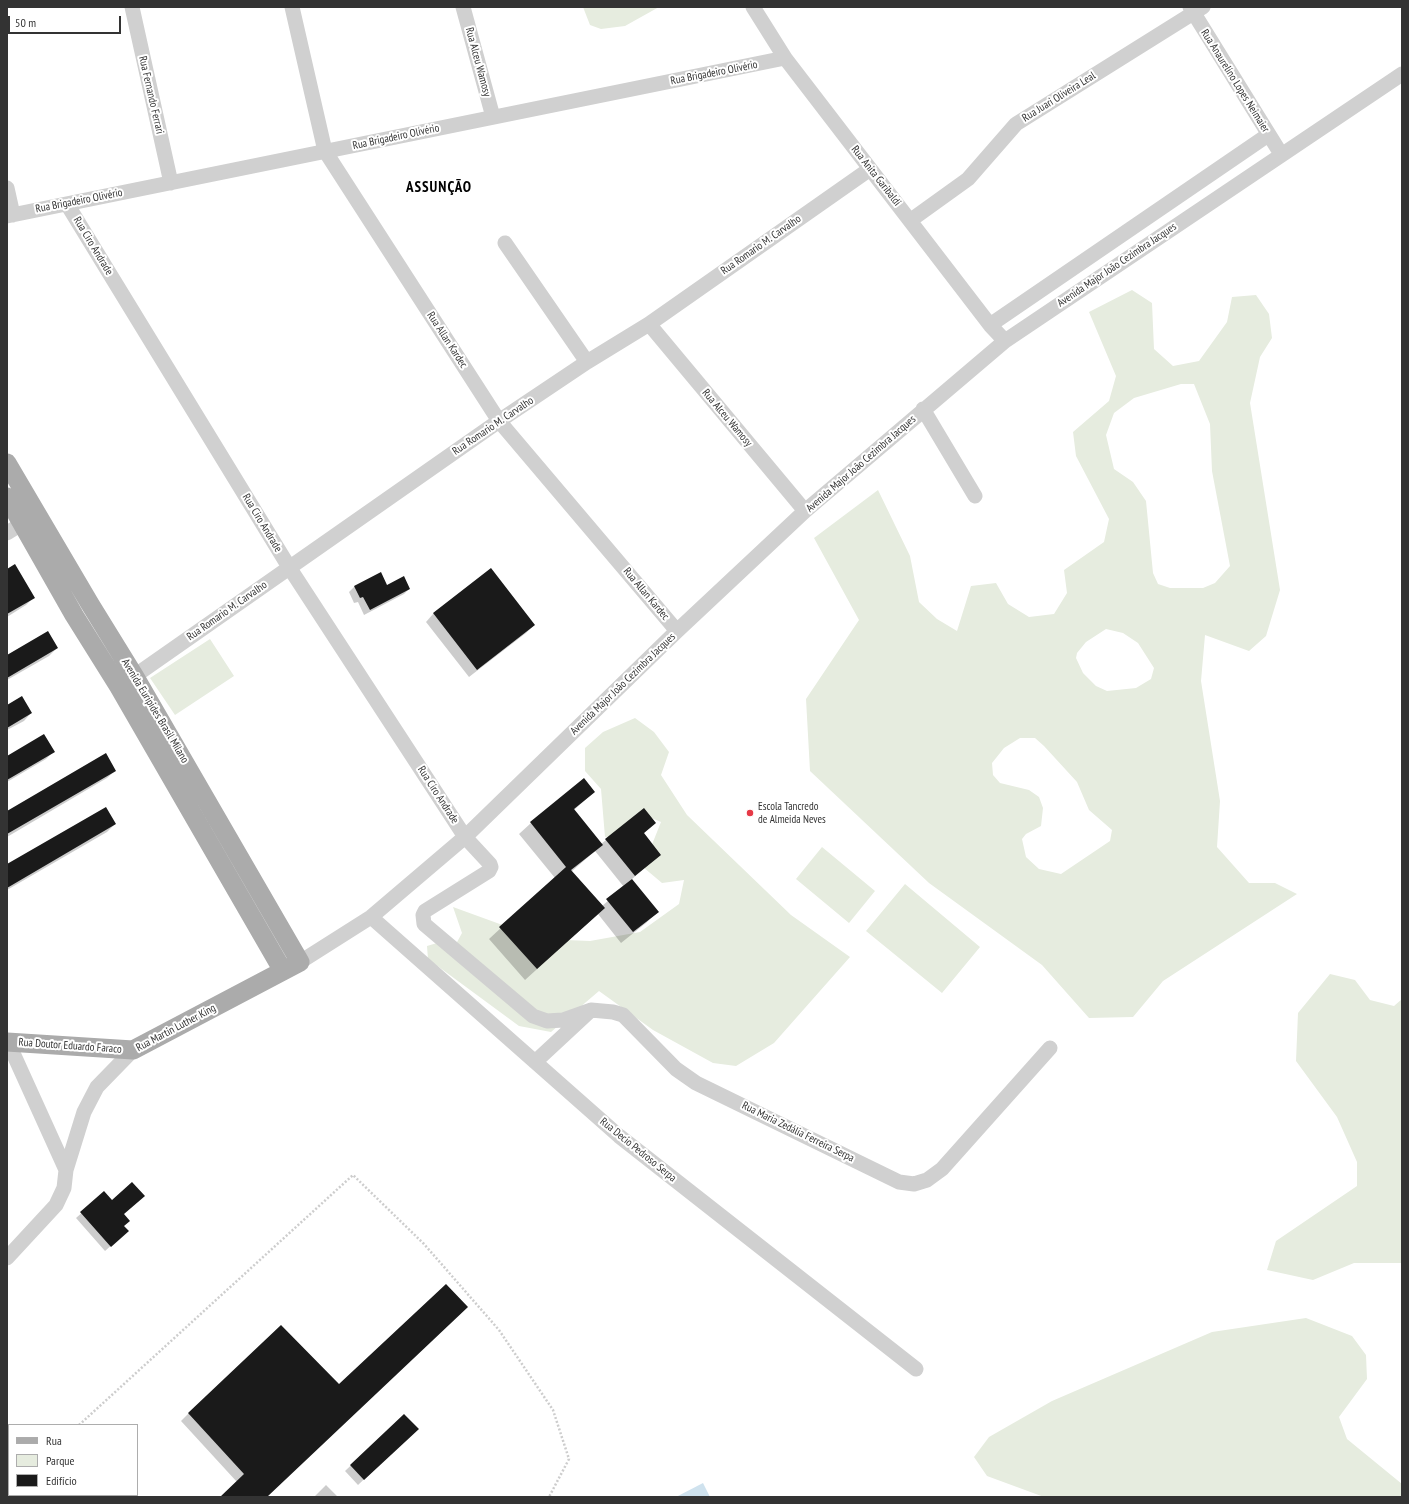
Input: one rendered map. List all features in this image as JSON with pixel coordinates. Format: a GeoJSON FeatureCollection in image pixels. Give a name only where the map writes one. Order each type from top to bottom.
{"type":"FeatureCollection","features":[{"type":"Feature","properties":{"kind":"main road","name":"Avenida Euripides Brasil Milano"},"geometry":{"type":"LineString","coordinates":[[7,463],[167,731],[300,962]]}},
{"type":"Feature","properties":{"kind":"main road","name":"Avenida Euripides Brasil Milano"},"geometry":{"type":"LineString","coordinates":[[7,497],[74,615],[118,687],[283,971]]}},
{"type":"Feature","properties":{"kind":"main road"},"geometry":{"type":"LineString","coordinates":[[74,615],[90,604]]}},
{"type":"Feature","properties":{"kind":"main road"},"geometry":{"type":"LineString","coordinates":[[149,740],[167,731]]}},
{"type":"Feature","properties":{"kind":"main road"},"geometry":{"type":"LineString","coordinates":[[219,861],[236,850]]}},
{"type":"Feature","properties":{"kind":"main road","name":"Rua Martin Luther King"},"geometry":{"type":"LineString","coordinates":[[133,1050],[300,962]]}},
{"type":"Feature","properties":{"kind":"main road","name":"Rua Doutor Eduardo Faraco"},"geometry":{"type":"LineString","coordinates":[[8,1042],[133,1050]]}},
{"type":"Feature","properties":{"kind":"street","name":"Rua Fernando Ferrari"},"geometry":{"type":"LineString","coordinates":[[132,7],[171,183]]}},
{"type":"Feature","properties":{"kind":"street","name":"Rua Allan Kardec"},"geometry":{"type":"LineString","coordinates":[[292,7],[325,152],[499,421],[677,631]]}},
{"type":"Feature","properties":{"kind":"street","name":"Rua Alceu Wamosy"},"geometry":{"type":"LineString","coordinates":[[463,7],[493,117]]}},
{"type":"Feature","properties":{"kind":"street","name":"Rua Anita Garibaldi"},"geometry":{"type":"LineString","coordinates":[[753,7],[785,58],[911,220],[990,325],[1005,341]]}},
{"type":"Feature","properties":{"kind":"street","name":"Rua Anaurelino Lopes Neimaier"},"geometry":{"type":"LineString","coordinates":[[1195,9],[1268,135],[1281,154]]}},
{"type":"Feature","properties":{"kind":"street","name":"Rua Juari Oliveira Leal"},"geometry":{"type":"LineString","coordinates":[[911,220],[968,179],[1016,124],[1195,9]]}},
{"type":"Feature","properties":{"kind":"street","name":"Rua Brigadeiro Olivério"},"geometry":{"type":"LineString","coordinates":[[10,215],[785,58]]}},
{"type":"Feature","properties":{"kind":"street","name":"Avenida Major João Cezimbra Jacques"},"geometry":{"type":"LineString","coordinates":[[371,917],[465,837],[677,631],[805,512],[1005,341],[1402,74]]}},
{"type":"Feature","properties":{"kind":"street"},"geometry":{"type":"LineString","coordinates":[[990,325],[1268,135]]}},
{"type":"Feature","properties":{"kind":"street","name":"Rua Romario M. Carvalho"},"geometry":{"type":"LineString","coordinates":[[118,687],[135,677],[289,567],[499,421],[587,362],[649,324],[870,169]]}},
{"type":"Feature","properties":{"kind":"street"},"geometry":{"type":"LineString","coordinates":[[7,188],[10,215]]}},
{"type":"Feature","properties":{"kind":"street","name":"Rua Ciro Andrade"},"geometry":{"type":"LineString","coordinates":[[67,204],[289,567],[465,837],[489,862],[491,867],[489,871],[425,911],[423,915],[424,924],[533,1016],[547,1021],[563,1020],[592,1010]]}},
{"type":"Feature","properties":{"kind":"street"},"geometry":{"type":"LineString","coordinates":[[505,243],[587,362]]}},
{"type":"Feature","properties":{"kind":"street","name":"Rua Alceu Wamosy"},"geometry":{"type":"LineString","coordinates":[[649,324],[805,512]]}},
{"type":"Feature","properties":{"kind":"street"},"geometry":{"type":"LineString","coordinates":[[924,409],[975,496]]}},
{"type":"Feature","properties":{"kind":"street"},"geometry":{"type":"LineString","coordinates":[[7,533],[23,523]]}},
{"type":"Feature","properties":{"kind":"street","name":"Rua Martin Luther King"},"geometry":{"type":"LineString","coordinates":[[300,962],[371,917]]}},
{"type":"Feature","properties":{"kind":"street","name":"Rua Decio Pedroso Serpa"},"geometry":{"type":"LineString","coordinates":[[371,917],[619,1136],[916,1369]]}},
{"type":"Feature","properties":{"kind":"street"},"geometry":{"type":"LineString","coordinates":[[535,1062],[592,1010]]}},
{"type":"Feature","properties":{"kind":"street","name":"Rua Maria Zedália Ferreira Serpa"},"geometry":{"type":"LineString","coordinates":[[592,1010],[613,1012],[623,1015],[676,1069],[696,1083],[899,1182],[914,1184],[927,1180],[942,1169],[1050,1048]]}},
{"type":"Feature","properties":{"kind":"street"},"geometry":{"type":"LineString","coordinates":[[8,1042],[66,1170]]}},
{"type":"Feature","properties":{"kind":"street","name":"Rua Martin Luther King"},"geometry":{"type":"LineString","coordinates":[[7,1258],[56,1205],[64,1188],[66,1170],[84,1112],[97,1087],[133,1050]]}},
{"type":"Feature","properties":{"kind":"path"},"geometry":{"type":"LineString","coordinates":[[80,1424],[353,1175],[424,1244],[499,1330],[553,1410],[569,1459],[549,1497]]}},
{"type":"Feature","properties":{"kind":"green space"},"geometry":{"type":"Polygon","coordinates":[[[583,7],[659,7],[625,26],[601,29],[590,25],[583,7]]]}},
{"type":"Feature","properties":{"kind":"green space"},"geometry":{"type":"Polygon","coordinates":[[[1132,290],[1152,303],[1154,349],[1173,366],[1199,361],[1227,322],[1232,297],[1256,295],[1269,314],[1272,338],[1260,357],[1250,403],[1280,590],[1266,636],[1249,651],[1205,635],[1201,681],[1220,801],[1217,847],[1249,883],[1275,883],[1297,894],[1163,981],[1133,1017],[1089,1018],[1042,965],[929,883],[810,771],[806,699],[859,620],[814,538],[878,490],[910,556],[919,602],[937,619],[957,631],[971,586],[996,583],[1008,604],[1029,617],[1054,614],[1067,593],[1064,570],[1104,542],[1109,519],[1076,456],[1073,432],[1109,401],[1116,376],[1089,312],[1132,290]],[[1181,384],[1134,398],[1114,413],[1106,435],[1114,469],[1133,482],[1146,501],[1153,573],[1158,584],[1170,588],[1203,588],[1215,583],[1230,566],[1212,471],[1210,424],[1194,384],[1181,384]],[[1106,629],[1086,642],[1077,653],[1076,658],[1083,673],[1096,686],[1107,691],[1136,688],[1151,679],[1154,668],[1138,643],[1123,633],[1106,629]],[[1020,738],[1004,748],[992,763],[993,775],[1000,783],[1029,790],[1039,797],[1043,808],[1041,826],[1026,834],[1022,839],[1026,857],[1039,869],[1061,874],[1110,841],[1112,830],[1089,810],[1077,782],[1035,738],[1020,738]]]}},
{"type":"Feature","properties":{"kind":"green space"},"geometry":{"type":"Polygon","coordinates":[[[210,639],[234,676],[175,715],[150,678],[210,639]]]}},
{"type":"Feature","properties":{"kind":"green space"},"geometry":{"type":"Polygon","coordinates":[[[635,718],[654,732],[669,752],[661,775],[687,815],[791,915],[850,957],[774,1043],[736,1066],[713,1063],[653,1030],[599,991],[551,1032],[519,1026],[428,959],[427,946],[437,943],[450,955],[462,933],[453,907],[541,939],[590,941],[640,932],[679,904],[684,880],[662,883],[643,867],[661,822],[639,813],[628,834],[605,837],[601,789],[585,771],[585,748],[603,732],[635,718]]]}},
{"type":"Feature","properties":{"kind":"green space"},"geometry":{"type":"Polygon","coordinates":[[[822,847],[875,891],[849,923],[796,879],[822,847]]]}},
{"type":"Feature","properties":{"kind":"green space"},"geometry":{"type":"Polygon","coordinates":[[[905,884],[980,947],[942,993],[866,931],[905,884]]]}},
{"type":"Feature","properties":{"kind":"green space"},"geometry":{"type":"Polygon","coordinates":[[[1330,974],[1355,980],[1370,1000],[1394,1006],[1402,999],[1402,1263],[1354,1263],[1313,1280],[1267,1270],[1276,1241],[1357,1186],[1357,1162],[1337,1117],[1296,1061],[1298,1013],[1330,974]]]}},
{"type":"Feature","properties":{"kind":"green space"},"geometry":{"type":"Polygon","coordinates":[[[1306,1318],[1352,1336],[1366,1355],[1367,1379],[1339,1417],[1347,1439],[1402,1484],[1402,1497],[1044,1497],[987,1476],[974,1457],[989,1437],[1052,1401],[1212,1332],[1306,1318]]]}},
{"type":"Feature","properties":{"kind":"water"},"geometry":{"type":"Polygon","coordinates":[[[703,1483],[710,1497],[676,1497],[703,1483]]]}},
{"type":"Feature","properties":{"kind":"building"},"geometry":{"type":"Polygon","coordinates":[[[15,564],[35,598],[7,614],[7,569],[15,564]]]}},
{"type":"Feature","properties":{"kind":"building"},"geometry":{"type":"Polygon","coordinates":[[[491,568],[535,625],[477,670],[433,613],[491,568]]]}},
{"type":"Feature","properties":{"kind":"building"},"geometry":{"type":"Polygon","coordinates":[[[381,572],[387,585],[404,576],[410,589],[370,610],[363,597],[360,598],[354,586],[381,572]]]}},
{"type":"Feature","properties":{"kind":"building"},"geometry":{"type":"Polygon","coordinates":[[[48,631],[58,648],[7,678],[7,655],[48,631]]]}},
{"type":"Feature","properties":{"kind":"building"},"geometry":{"type":"Polygon","coordinates":[[[22,696],[32,713],[7,728],[7,705],[22,696]]]}},
{"type":"Feature","properties":{"kind":"building"},"geometry":{"type":"Polygon","coordinates":[[[44,734],[55,752],[7,780],[7,756],[44,734]]]}},
{"type":"Feature","properties":{"kind":"building"},"geometry":{"type":"Polygon","coordinates":[[[106,753],[116,771],[7,834],[7,811],[106,753]]]}},
{"type":"Feature","properties":{"kind":"building"},"geometry":{"type":"Polygon","coordinates":[[[584,778],[595,792],[574,809],[603,845],[571,870],[605,908],[537,969],[499,927],[566,867],[530,822],[584,778]]]}},
{"type":"Feature","properties":{"kind":"building"},"geometry":{"type":"Polygon","coordinates":[[[106,807],[116,824],[7,888],[7,864],[106,807]]]}},
{"type":"Feature","properties":{"kind":"building"},"geometry":{"type":"Polygon","coordinates":[[[644,808],[656,823],[644,833],[661,855],[635,876],[605,839],[644,808]]]}},
{"type":"Feature","properties":{"kind":"building"},"geometry":{"type":"Polygon","coordinates":[[[632,879],[659,912],[633,932],[606,899],[632,879]]]}},
{"type":"Feature","properties":{"kind":"building"},"geometry":{"type":"Polygon","coordinates":[[[132,1182],[145,1196],[124,1214],[130,1221],[124,1226],[129,1231],[111,1247],[80,1212],[104,1191],[112,1200],[132,1182]]]}},
{"type":"Feature","properties":{"kind":"building"},"geometry":{"type":"Polygon","coordinates":[[[446,1284],[468,1307],[267,1497],[220,1497],[244,1474],[188,1413],[281,1325],[339,1384],[446,1284]]]}},
{"type":"Feature","properties":{"kind":"building"},"geometry":{"type":"Polygon","coordinates":[[[404,1414],[419,1429],[364,1480],[350,1465],[404,1414]]]}},
{"type":"Feature","properties":{"kind":"place","name":"Escola Tancredo de Almeida Neves"},"geometry":{"type":"Point","coordinates":[750,813]}},
{"type":"Feature","properties":{"kind":"district","name":"ASSUNÇÃO"},"geometry":{"type":"Point","coordinates":[439,188]}}]}
